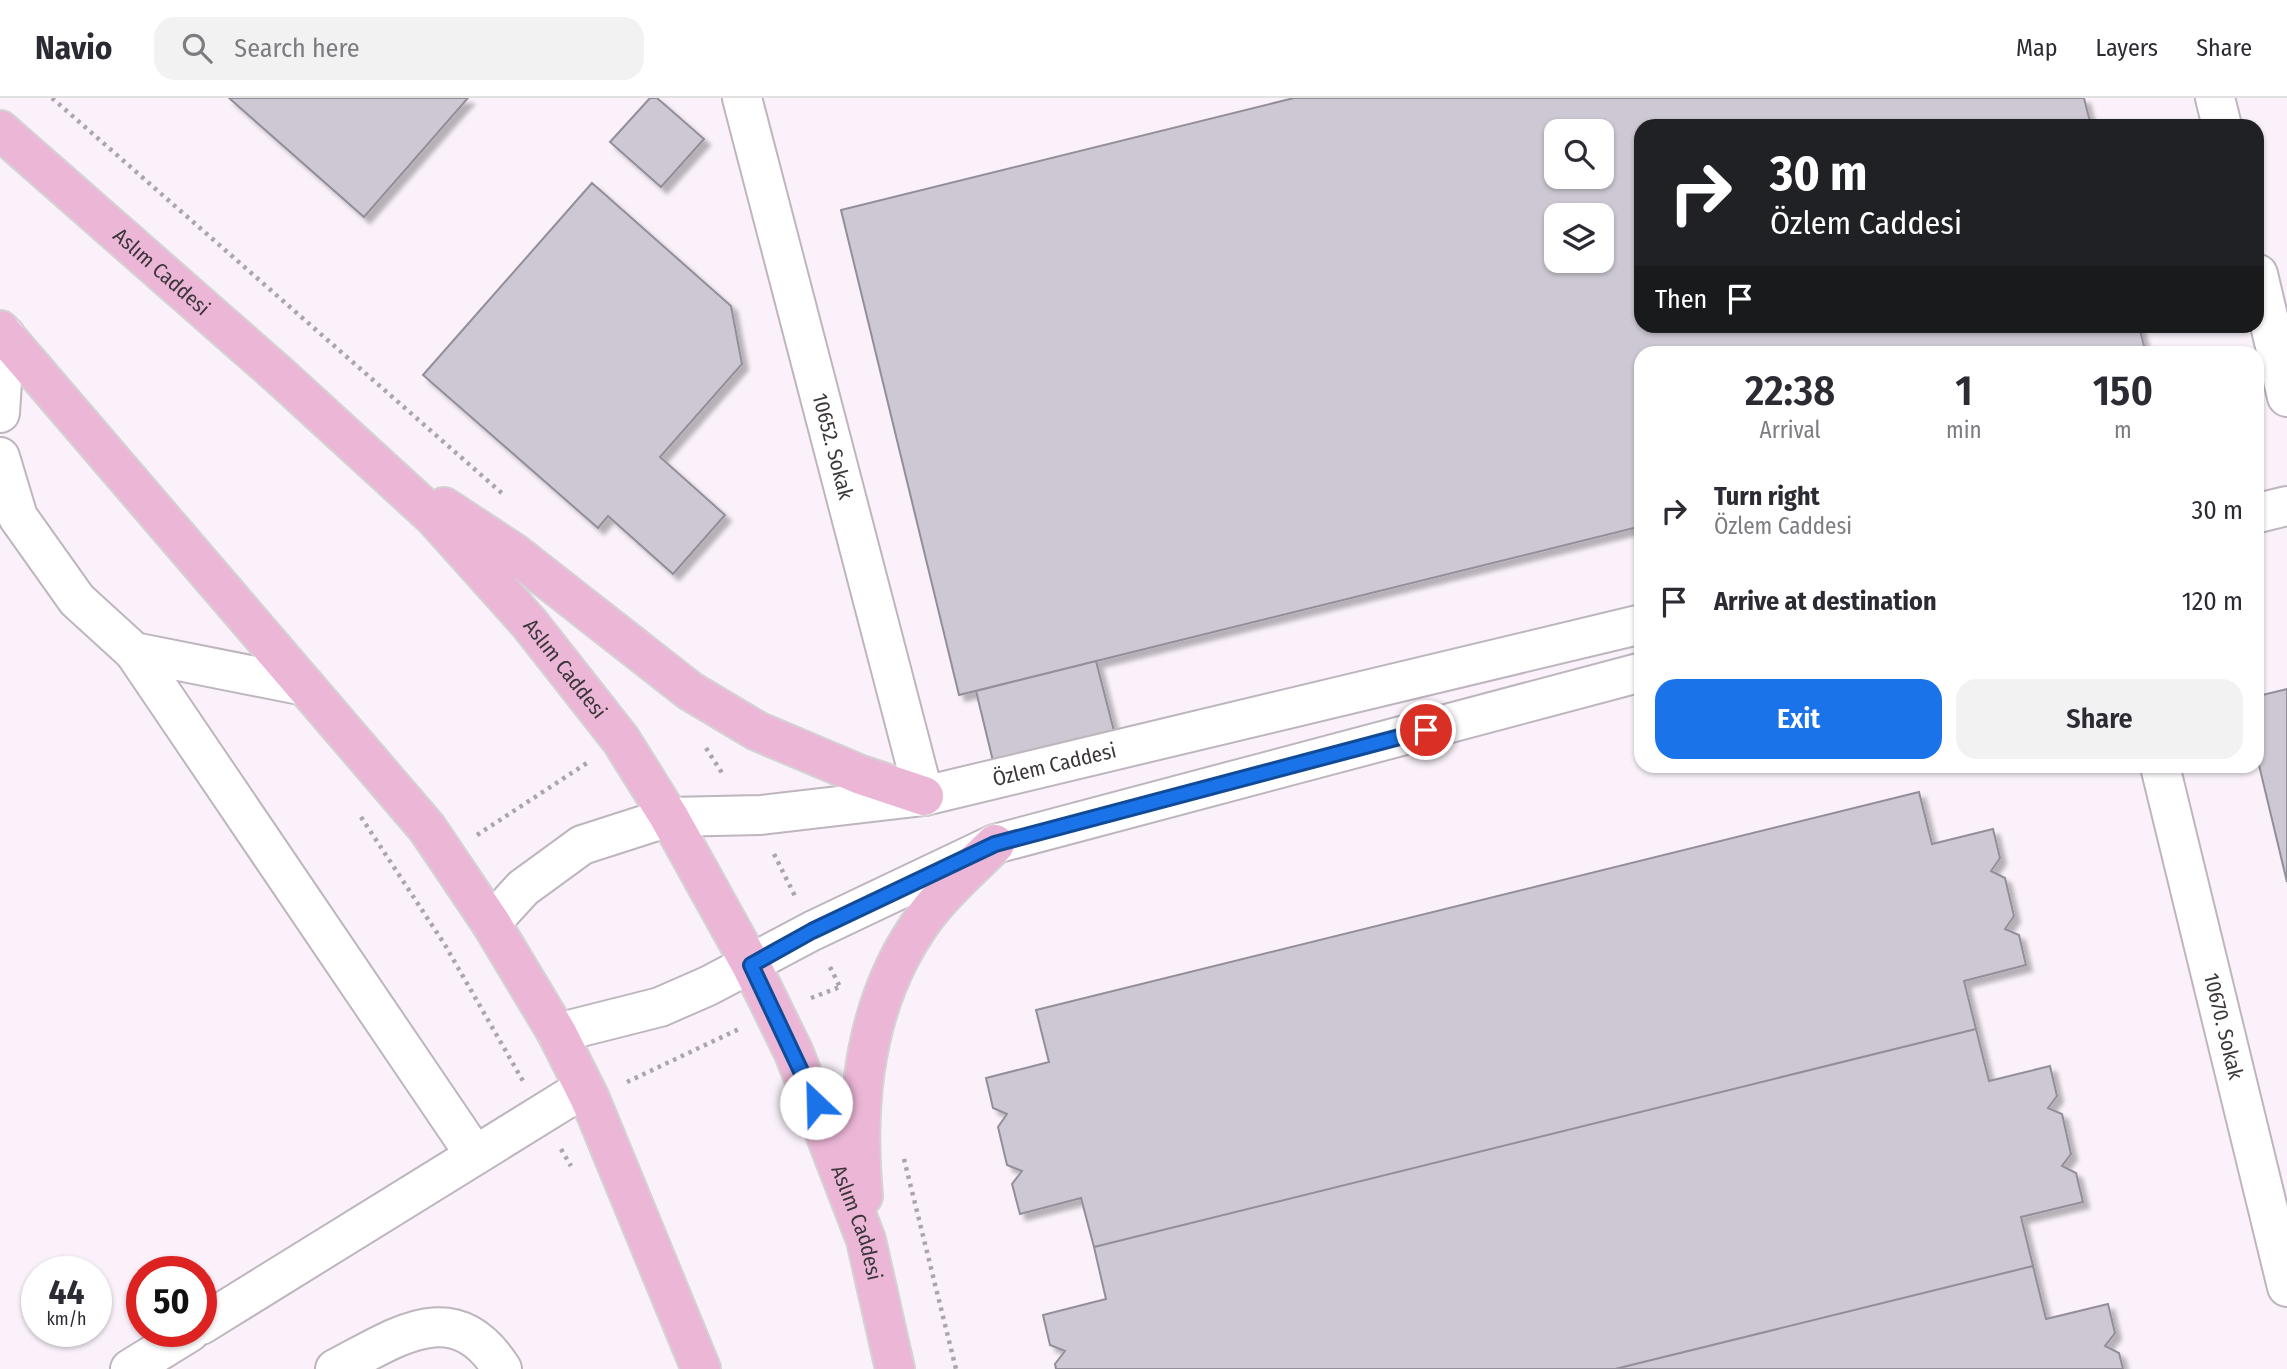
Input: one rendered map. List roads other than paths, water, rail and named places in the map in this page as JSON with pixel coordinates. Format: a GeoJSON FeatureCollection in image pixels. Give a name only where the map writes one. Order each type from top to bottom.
{"type":"FeatureCollection","features":[{"type":"Feature","properties":{"kind":"main road","name":"Aslım Caddesi"},"geometry":{"type":"LineString","coordinates":[[0,130],[280,376],[434,517],[485,572],[579,684],[621,740],[669,817],[751,965],[816,1103],[866,1240],[895,1369]]}},
{"type":"Feature","properties":{"kind":"main road"},"geometry":{"type":"LineString","coordinates":[[3,332],[427,828],[491,923],[556,1033],[587,1093],[701,1369]]}},
{"type":"Feature","properties":{"kind":"main road"},"geometry":{"type":"LineString","coordinates":[[366,455],[514,553],[690,691],[757,731],[861,775],[924,796]]}},
{"type":"Feature","properties":{"kind":"main road"},"geometry":{"type":"LineString","coordinates":[[866,1240],[859,1128],[863,1083],[880,998],[925,917],[995,844]]}},
{"type":"Feature","properties":{"kind":"street","name":"10652. Sokak"},"geometry":{"type":"LineString","coordinates":[[742,98],[924,796]]}},
{"type":"Feature","properties":{"kind":"street"},"geometry":{"type":"LineString","coordinates":[[2215,98],[2220,119]]}},
{"type":"Feature","properties":{"kind":"street"},"geometry":{"type":"LineString","coordinates":[[2264,299],[2287,397]]}},
{"type":"Feature","properties":{"kind":"street"},"geometry":{"type":"LineString","coordinates":[[0,413],[3,332]]}},
{"type":"Feature","properties":{"kind":"street"},"geometry":{"type":"LineString","coordinates":[[0,457],[18,517],[78,600],[134,652],[475,1155]]}},
{"type":"Feature","properties":{"kind":"street"},"geometry":{"type":"LineString","coordinates":[[2264,512],[2287,506]]}},
{"type":"Feature","properties":{"kind":"street","name":"Özlem Caddesi"},"geometry":{"type":"LineString","coordinates":[[491,923],[523,888],[582,845],[669,817],[761,815],[924,796],[1634,626]]}},
{"type":"Feature","properties":{"kind":"street"},"geometry":{"type":"LineString","coordinates":[[134,652],[305,686]]}},
{"type":"Feature","properties":{"kind":"street"},"geometry":{"type":"LineString","coordinates":[[556,1033],[660,1007],[995,844],[1634,674]]}},
{"type":"Feature","properties":{"kind":"street","name":"10670. Sokak"},"geometry":{"type":"LineString","coordinates":[[2162,773],[2287,1287]]}},
{"type":"Feature","properties":{"kind":"street"},"geometry":{"type":"LineString","coordinates":[[217,1315],[542,1113],[587,1093]]}},
{"type":"Feature","properties":{"kind":"street"},"geometry":{"type":"LineString","coordinates":[[335,1369],[410,1331],[440,1325],[470,1333],[491,1352],[502,1369]]}},
{"type":"Feature","properties":{"kind":"street"},"geometry":{"type":"LineString","coordinates":[[130,1369],[166,1347]]}}]}
